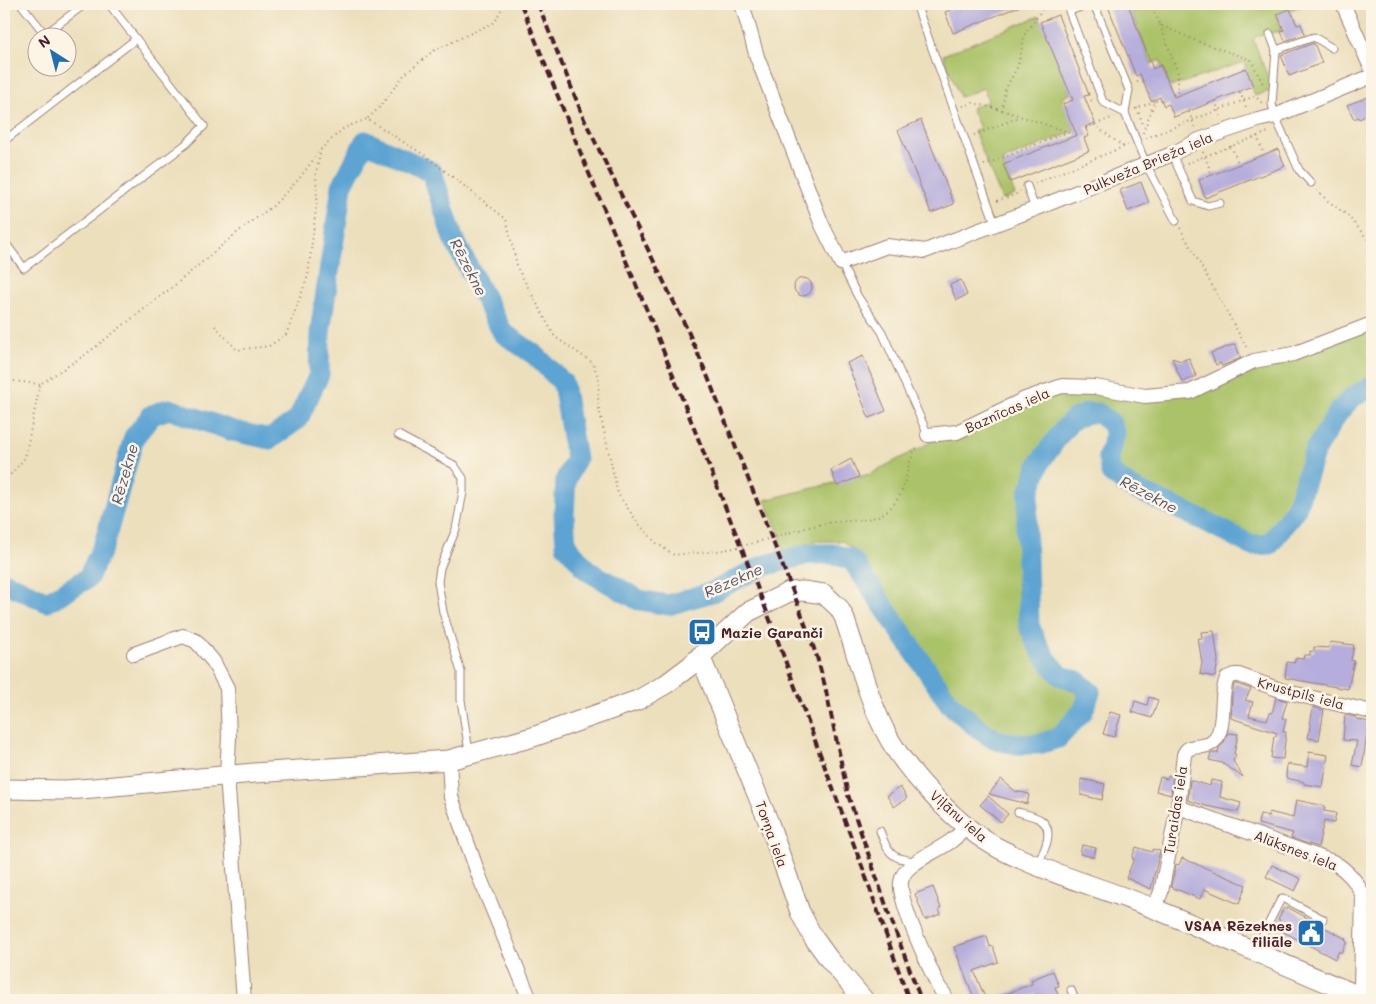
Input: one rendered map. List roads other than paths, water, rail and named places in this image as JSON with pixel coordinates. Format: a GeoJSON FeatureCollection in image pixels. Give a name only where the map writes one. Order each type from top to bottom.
{"type":"FeatureCollection","features":[{"type":"Feature","properties":{"kind":"main road","name":"Viļānu iela"},"geometry":{"type":"LineString","coordinates":[[4,789],[65,790],[93,788],[449,760],[470,755],[533,738],[638,700],[666,684],[707,650],[748,612],[789,592],[814,592],[824,594],[839,608],[878,714],[897,750],[920,780],[947,809],[967,826],[998,848],[1037,866],[1154,909],[1364,998]]}},
{"type":"Feature","properties":{"kind":"main road","name":"Torņa iela"},"geometry":{"type":"LineString","coordinates":[[707,650],[800,912],[813,937],[828,959],[864,1000]]}},
{"type":"Feature","properties":{"kind":"street"},"geometry":{"type":"LineString","coordinates":[[1343,4],[1372,70]]}},
{"type":"Feature","properties":{"kind":"street"},"geometry":{"type":"LineString","coordinates":[[745,5],[757,58],[822,225],[841,263]]}},
{"type":"Feature","properties":{"kind":"street","name":"Pulkveža Brieža iela"},"geometry":{"type":"LineString","coordinates":[[841,263],[887,246],[925,251],[1146,164],[1175,160],[1199,140],[1258,120],[1278,122],[1372,76]]}},
{"type":"Feature","properties":{"kind":"street","name":"Baznīcas iela"},"geometry":{"type":"LineString","coordinates":[[928,435],[957,432],[1025,399],[1062,386],[1095,387],[1145,396],[1190,392],[1254,361],[1293,354],[1372,324]]}},
{"type":"Feature","properties":{"kind":"street"},"geometry":{"type":"LineString","coordinates":[[134,654],[183,636],[196,641],[213,661],[227,688],[229,738],[227,776],[244,1000]]}},
{"type":"Feature","properties":{"kind":"street","name":"Krustpils iela"},"geometry":{"type":"LineString","coordinates":[[1230,676],[1239,675],[1283,691],[1372,712]]}},
{"type":"Feature","properties":{"kind":"street","name":"Turaidas iela"},"geometry":{"type":"LineString","coordinates":[[1154,909],[1160,892],[1178,807],[1186,750],[1190,747],[1209,745],[1218,736],[1224,688],[1230,676]]}},
{"type":"Feature","properties":{"kind":"street"},"geometry":{"type":"LineString","coordinates":[[449,760],[450,797],[479,876],[530,1000]]}},
{"type":"Feature","properties":{"kind":"street","name":"Alūksnes iela"},"geometry":{"type":"LineString","coordinates":[[1178,807],[1333,862],[1351,875],[1363,896],[1361,988],[1364,998]]}},
{"type":"Feature","properties":{"kind":"street"},"geometry":{"type":"LineString","coordinates":[[946,997],[938,986],[902,895],[901,882],[904,875],[915,864],[953,841],[967,826]]}},
{"type":"Feature","properties":{"kind":"lane"},"geometry":{"type":"LineString","coordinates":[[21,4],[45,34],[85,4]]}},
{"type":"Feature","properties":{"kind":"lane"},"geometry":{"type":"LineString","coordinates":[[4,241],[24,268],[186,144],[204,126],[109,4]]}},
{"type":"Feature","properties":{"kind":"lane"},"geometry":{"type":"LineString","coordinates":[[916,4],[995,223]]}},
{"type":"Feature","properties":{"kind":"lane"},"geometry":{"type":"LineString","coordinates":[[1090,4],[1069,11],[1104,102],[1125,113]]}},
{"type":"Feature","properties":{"kind":"lane"},"geometry":{"type":"LineString","coordinates":[[1094,4],[1129,90],[1125,113],[1146,164],[1176,222]]}},
{"type":"Feature","properties":{"kind":"lane"},"geometry":{"type":"LineString","coordinates":[[1270,34],[1276,50],[1272,104],[1298,170],[1311,183]]}},
{"type":"Feature","properties":{"kind":"lane"},"geometry":{"type":"LineString","coordinates":[[1276,50],[1314,37],[1332,48]]}},
{"type":"Feature","properties":{"kind":"lane"},"geometry":{"type":"LineString","coordinates":[[4,141],[136,39]]}},
{"type":"Feature","properties":{"kind":"lane"},"geometry":{"type":"LineString","coordinates":[[1175,160],[1193,202],[1208,206],[1220,203]]}},
{"type":"Feature","properties":{"kind":"lane"},"geometry":{"type":"LineString","coordinates":[[1027,186],[1035,209]]}},
{"type":"Feature","properties":{"kind":"lane"},"geometry":{"type":"LineString","coordinates":[[841,263],[858,297],[882,332],[928,435]]}},
{"type":"Feature","properties":{"kind":"lane"},"geometry":{"type":"LineString","coordinates":[[398,435],[454,465],[463,478],[463,492],[456,529],[440,568],[438,582],[443,612],[461,672],[461,700],[470,755]]}},
{"type":"Feature","properties":{"kind":"lane"},"geometry":{"type":"LineString","coordinates":[[1018,812],[1042,821],[1046,826],[1048,840],[1037,866]]}},
{"type":"Feature","properties":{"kind":"lane"},"geometry":{"type":"LineString","coordinates":[[880,831],[890,852],[915,864]]}},
{"type":"Feature","properties":{"kind":"lane"},"geometry":{"type":"LineString","coordinates":[[1254,950],[1283,898],[1323,919]]}},
{"type":"Feature","properties":{"kind":"lane"},"geometry":{"type":"LineString","coordinates":[[1071,990],[1075,1000]]}},
{"type":"Feature","properties":{"kind":"waterway","name":"Rēzekne"},"geometry":{"type":"LineString","coordinates":[[4,582],[47,602],[88,578],[104,544],[134,437],[152,415],[169,409],[233,431],[270,439],[298,419],[319,375],[320,332],[342,186],[365,141],[432,172],[453,238],[503,333],[535,355],[563,383],[576,459],[566,479],[564,515],[566,545],[588,571],[639,600],[668,605],[712,592],[763,566],[808,554],[833,554],[852,560],[950,704],[980,730],[996,740],[1017,744],[1039,744],[1058,738],[1083,711],[1090,692],[1077,681],[1061,676],[1047,660],[1036,642],[1029,625],[1026,530],[1029,492],[1040,462],[1072,420],[1087,413],[1098,413],[1111,423],[1115,434],[1108,457],[1111,473],[1130,487],[1205,521],[1251,545],[1270,544],[1296,508],[1315,450],[1339,411],[1354,396],[1372,387]]}},
{"type":"Feature","properties":{"kind":"railway"},"geometry":{"type":"LineString","coordinates":[[521,4],[585,164],[651,320],[767,612],[863,869],[909,1000]]}},
{"type":"Feature","properties":{"kind":"railway"},"geometry":{"type":"LineString","coordinates":[[538,4],[584,119],[687,329],[707,375],[797,602],[817,657],[825,686],[848,795],[921,1000]]}},
{"type":"Feature","properties":{"kind":"place","name":"Mazie Garanči"},"geometry":{"type":"Point","coordinates":[702,632]}},
{"type":"Feature","properties":{"kind":"place","name":"VSAA Rēzeknes filiāle"},"geometry":{"type":"Point","coordinates":[1311,933]}}]}
